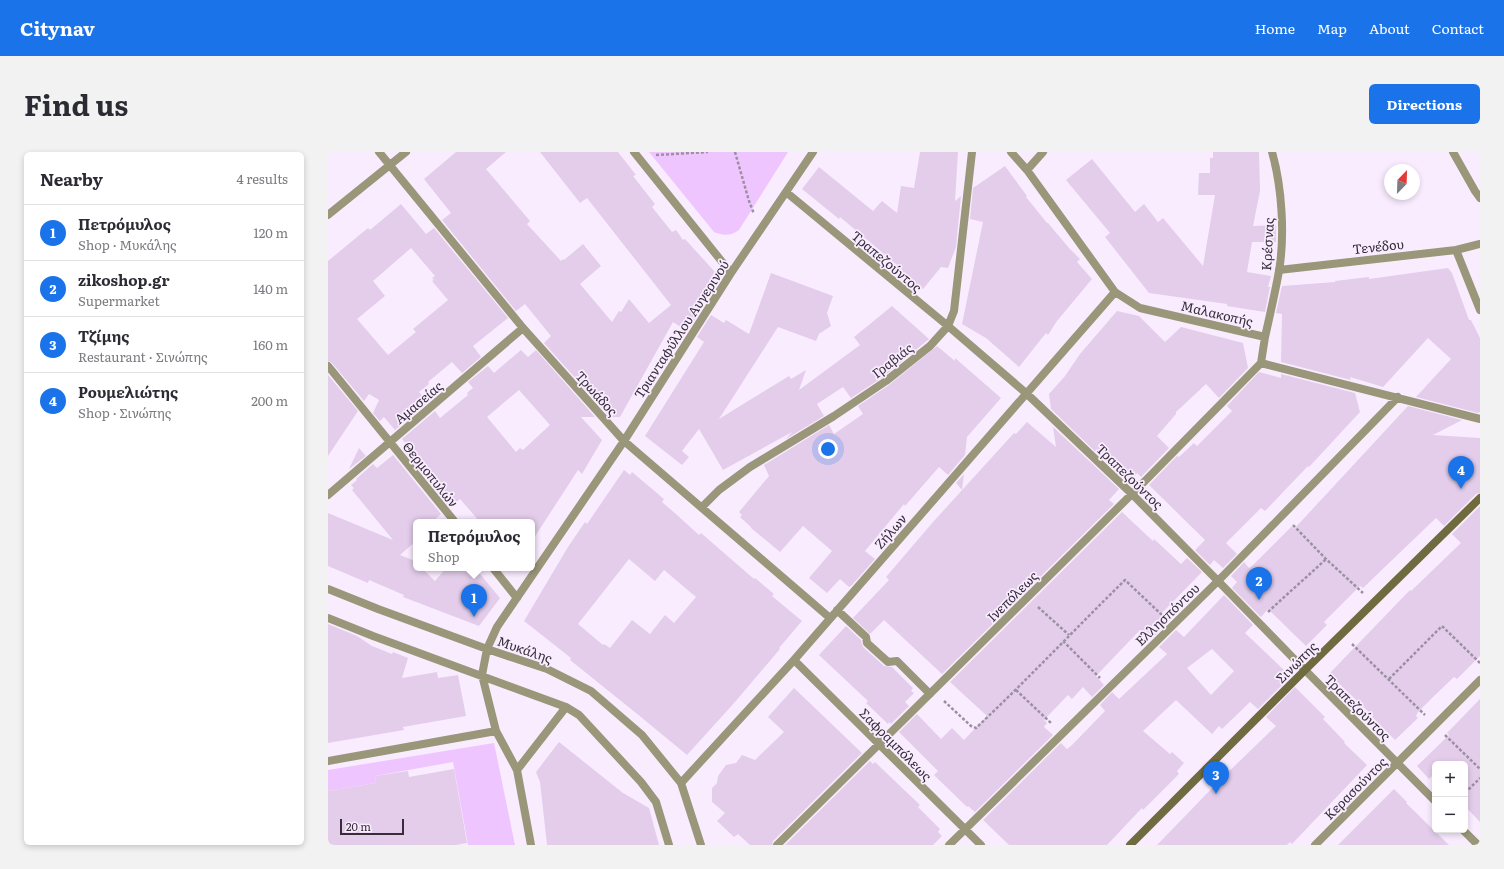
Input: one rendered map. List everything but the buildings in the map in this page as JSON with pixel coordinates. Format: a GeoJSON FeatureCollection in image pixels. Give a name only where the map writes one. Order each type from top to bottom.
{"type":"FeatureCollection","features":[{"type":"Feature","properties":{"kind":"street","name":"Τρωάδος"},"geometry":{"type":"LineString","coordinates":[[379,152],[523,328],[624,441],[830,618]]}},
{"type":"Feature","properties":{"kind":"street"},"geometry":{"type":"LineString","coordinates":[[328,215],[406,152]]}},
{"type":"Feature","properties":{"kind":"street","name":"Τριανταφύλλου Αυγερινού"},"geometry":{"type":"LineString","coordinates":[[482,675],[487,649],[497,627],[624,441],[731,273],[812,152]]}},
{"type":"Feature","properties":{"kind":"street","name":"Γραβιάς"},"geometry":{"type":"LineString","coordinates":[[702,507],[719,490],[750,468],[834,416],[886,381],[930,346],[948,326],[954,311],[972,152]]}},
{"type":"Feature","properties":{"kind":"street","name":"Μαλακοπής"},"geometry":{"type":"LineString","coordinates":[[1011,152],[1027,170],[1115,292],[1140,308],[1265,337],[1261,363]]}},
{"type":"Feature","properties":{"kind":"street"},"geometry":{"type":"LineString","coordinates":[[1027,170],[1043,152]]}},
{"type":"Feature","properties":{"kind":"street","name":"Κρέσνας"},"geometry":{"type":"LineString","coordinates":[[1265,337],[1279,270],[1281,236],[1278,179],[1272,152]]}},
{"type":"Feature","properties":{"kind":"street"},"geometry":{"type":"LineString","coordinates":[[1453,152],[1480,198]]}},
{"type":"Feature","properties":{"kind":"street"},"geometry":{"type":"LineString","coordinates":[[636,154],[731,273]]}},
{"type":"Feature","properties":{"kind":"street","name":"Τραπεζούντος"},"geometry":{"type":"LineString","coordinates":[[786,192],[948,326],[1026,393],[1132,494],[1432,798]]}},
{"type":"Feature","properties":{"kind":"street","name":"Τενέδου"},"geometry":{"type":"LineString","coordinates":[[1279,270],[1456,250],[1480,244]]}},
{"type":"Feature","properties":{"kind":"street"},"geometry":{"type":"LineString","coordinates":[[1456,250],[1480,310]]}},
{"type":"Feature","properties":{"kind":"street","name":"Ζήλων"},"geometry":{"type":"LineString","coordinates":[[681,784],[794,660],[1115,292]]}},
{"type":"Feature","properties":{"kind":"street","name":"Αμασείας"},"geometry":{"type":"LineString","coordinates":[[328,495],[389,441],[523,328]]}},
{"type":"Feature","properties":{"kind":"street"},"geometry":{"type":"LineString","coordinates":[[1261,363],[1480,419]]}},
{"type":"Feature","properties":{"kind":"street","name":"Ινεπόλεως"},"geometry":{"type":"LineString","coordinates":[[777,845],[1028,598],[1261,363]]}},
{"type":"Feature","properties":{"kind":"street","name":"Θερμοπυλών"},"geometry":{"type":"LineString","coordinates":[[328,366],[453,519]]}},
{"type":"Feature","properties":{"kind":"street","name":"Ελλησπόντου"},"geometry":{"type":"LineString","coordinates":[[949,845],[1218,581],[1398,397]]}},
{"type":"Feature","properties":{"kind":"street","name":"Σινώπης"},"geometry":{"type":"LineString","coordinates":[[1130,845],[1480,498]]}},
{"type":"Feature","properties":{"kind":"street"},"geometry":{"type":"LineString","coordinates":[[495,571],[517,598]]}},
{"type":"Feature","properties":{"kind":"street","name":"Μυκάλης"},"geometry":{"type":"LineString","coordinates":[[328,589],[378,610],[487,649],[547,668],[591,691],[642,735],[681,784]]}},
{"type":"Feature","properties":{"kind":"street"},"geometry":{"type":"LineString","coordinates":[[837,610],[866,637],[867,643],[888,662],[897,661],[932,692]]}},
{"type":"Feature","properties":{"kind":"street"},"geometry":{"type":"LineString","coordinates":[[328,618],[566,707],[579,716],[641,782],[656,802],[669,845]]}},
{"type":"Feature","properties":{"kind":"street","name":"Σαφραμπόλεως"},"geometry":{"type":"LineString","coordinates":[[794,660],[981,845]]}},
{"type":"Feature","properties":{"kind":"street"},"geometry":{"type":"LineString","coordinates":[[482,675],[496,731],[517,770],[531,845]]}},
{"type":"Feature","properties":{"kind":"street","name":"Κερασούντος"},"geometry":{"type":"LineString","coordinates":[[1315,845],[1480,680]]}},
{"type":"Feature","properties":{"kind":"street"},"geometry":{"type":"LineString","coordinates":[[517,770],[566,707]]}},
{"type":"Feature","properties":{"kind":"street"},"geometry":{"type":"LineString","coordinates":[[328,761],[496,731]]}},
{"type":"Feature","properties":{"kind":"street"},"geometry":{"type":"LineString","coordinates":[[681,784],[701,845]]}},
{"type":"Feature","properties":{"kind":"street"},"geometry":{"type":"LineString","coordinates":[[1466,833],[1478,845]]}},
{"type":"Feature","properties":{"kind":"path"},"geometry":{"type":"LineString","coordinates":[[636,154],[708,152]]}},
{"type":"Feature","properties":{"kind":"path"},"geometry":{"type":"LineString","coordinates":[[735,152],[749,201],[761,229]]}},
{"type":"Feature","properties":{"kind":"path"},"geometry":{"type":"LineString","coordinates":[[1282,514],[1326,559],[1374,603]]}},
{"type":"Feature","properties":{"kind":"path"},"geometry":{"type":"LineString","coordinates":[[1258,622],[1295,586],[1303,582],[1326,559]]}},
{"type":"Feature","properties":{"kind":"path"},"geometry":{"type":"LineString","coordinates":[[932,692],[971,726],[976,728],[1016,690],[1125,580],[1173,625]]}},
{"type":"Feature","properties":{"kind":"path"},"geometry":{"type":"LineString","coordinates":[[1028,598],[1069,635]]}},
{"type":"Feature","properties":{"kind":"path"},"geometry":{"type":"LineString","coordinates":[[1389,679],[1442,626],[1480,663]]}},
{"type":"Feature","properties":{"kind":"path"},"geometry":{"type":"LineString","coordinates":[[1342,634],[1480,769]]}},
{"type":"Feature","properties":{"kind":"path"},"geometry":{"type":"LineString","coordinates":[[1063,641],[1109,687]]}},
{"type":"Feature","properties":{"kind":"path"},"geometry":{"type":"LineString","coordinates":[[1016,690],[1062,733]]}},
{"type":"Feature","properties":{"kind":"path"},"geometry":{"type":"LineString","coordinates":[[1468,790],[1480,778]]}},
{"type":"Feature","properties":{"kind":"shaded area"},"geometry":{"type":"Polygon","coordinates":[[[649,152],[788,152],[739,230],[727,235],[714,232],[649,152]]]}},
{"type":"Feature","properties":{"kind":"shaded area"},"geometry":{"type":"Polygon","coordinates":[[[494,743],[515,845],[468,845],[453,762],[375,776],[376,783],[328,791],[328,770],[494,743]]]}},
{"type":"Feature","properties":{"kind":"place","name":"Ρουμελιώτης"},"geometry":{"type":"Point","coordinates":[1461,489]}},
{"type":"Feature","properties":{"kind":"place","name":"zikoshop.gr"},"geometry":{"type":"Point","coordinates":[1259,600]}},
{"type":"Feature","properties":{"kind":"place","name":"Πετρόμυλος"},"geometry":{"type":"Point","coordinates":[474,617]}},
{"type":"Feature","properties":{"kind":"place","name":"Τζίμης"},"geometry":{"type":"Point","coordinates":[1216,794]}}]}
